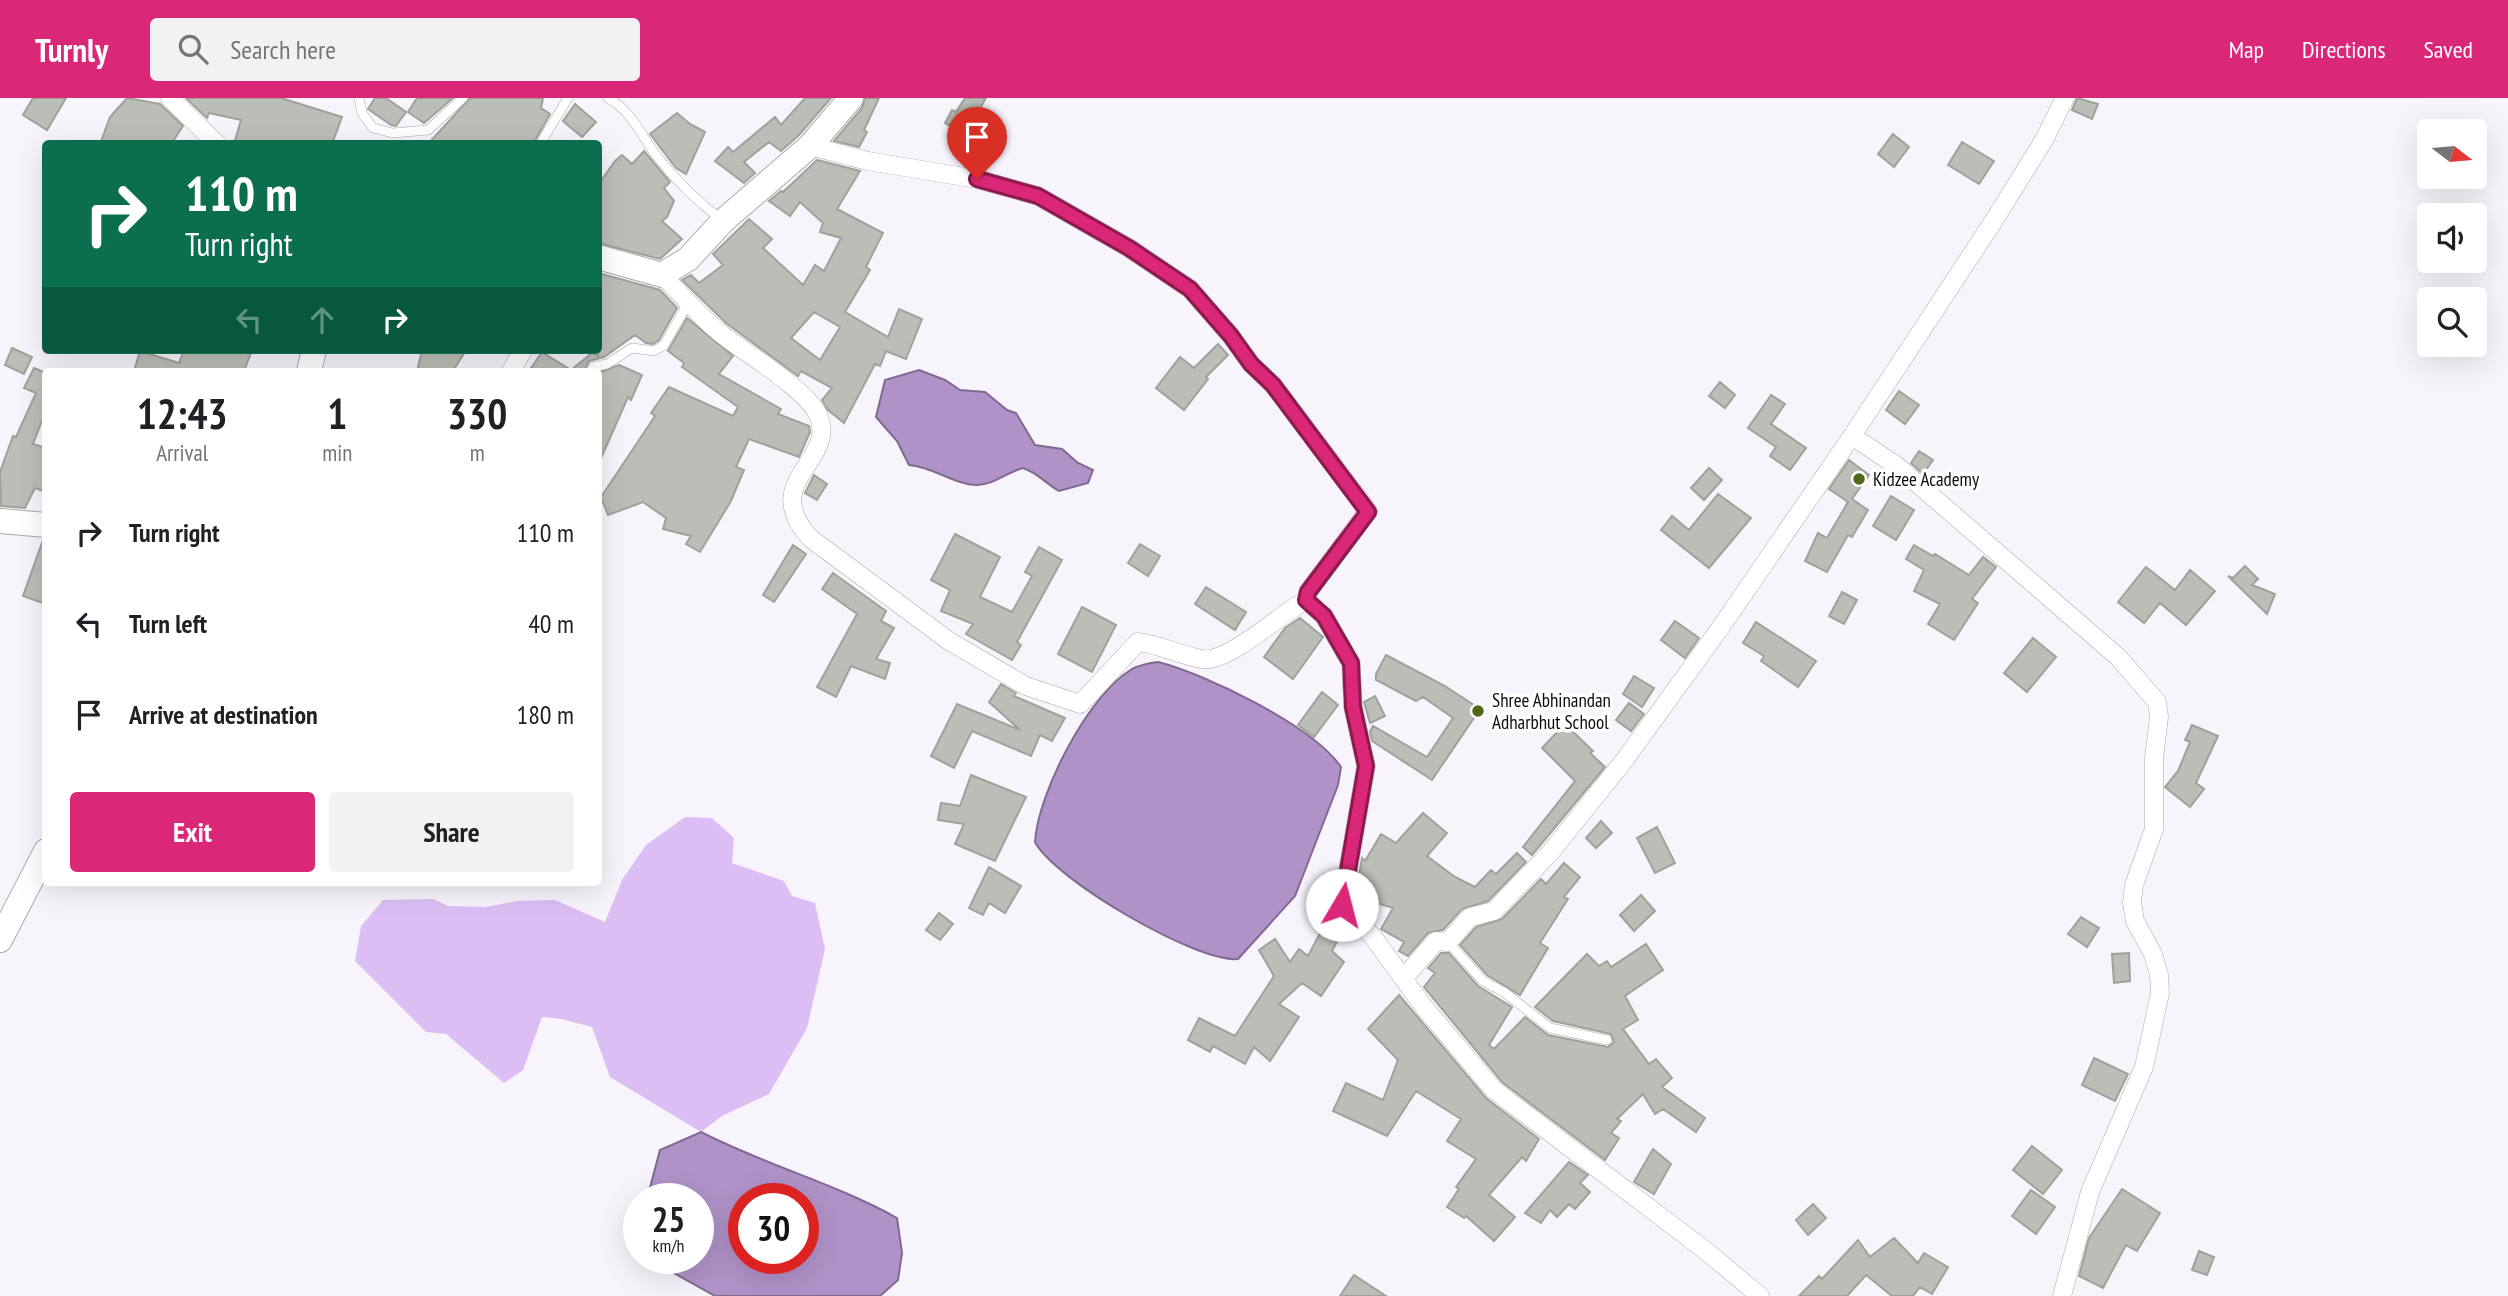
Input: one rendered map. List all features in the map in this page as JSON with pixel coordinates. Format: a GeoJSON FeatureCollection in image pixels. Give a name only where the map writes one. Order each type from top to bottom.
{"type":"FeatureCollection","features":[{"type":"Feature","properties":{"kind":"street"},"geometry":{"type":"LineString","coordinates":[[170,98],[213,140]]}},
{"type":"Feature","properties":{"kind":"street"},"geometry":{"type":"LineString","coordinates":[[662,275],[688,259],[723,221],[810,146],[851,98]]}},
{"type":"Feature","properties":{"kind":"street"},"geometry":{"type":"LineString","coordinates":[[1404,978],[1436,942],[1448,942],[1471,917],[1494,911],[1549,854],[1623,762],[1721,627],[1852,436],[1993,222],[2044,140],[2065,98]]}},
{"type":"Feature","properties":{"kind":"street"},"geometry":{"type":"LineString","coordinates":[[602,258],[662,275],[718,331],[810,401],[820,419],[821,436],[800,475],[792,496],[792,509],[797,524],[810,538],[949,641],[1026,686],[1080,704],[1138,642],[1159,644],[1203,660],[1216,658],[1306,600],[1308,592],[1368,512],[1273,385],[1251,364],[1231,336],[1190,289],[1129,248],[1038,196],[977,179],[867,161],[810,146]]}},
{"type":"Feature","properties":{"kind":"street"},"geometry":{"type":"LineString","coordinates":[[1852,436],[1897,466],[2118,657],[2157,702],[2159,717],[2154,758],[2154,829],[2134,885],[2132,902],[2135,921],[2153,954],[2159,975],[2160,993],[2144,1067],[2090,1192],[2062,1296]]}},
{"type":"Feature","properties":{"kind":"street"},"geometry":{"type":"LineString","coordinates":[[0,521],[42,525]]}},
{"type":"Feature","properties":{"kind":"street"},"geometry":{"type":"LineString","coordinates":[[1306,600],[1324,616],[1351,663],[1353,707],[1366,766],[1342,905],[1373,937],[1424,1007],[1494,1090],[1706,1251],[1760,1296]]}},
{"type":"Feature","properties":{"kind":"street"},"geometry":{"type":"LineString","coordinates":[[0,940],[42,859]]}},
{"type":"Feature","properties":{"kind":"lane"},"geometry":{"type":"LineString","coordinates":[[359,98],[362,113],[373,128],[393,133],[428,130],[463,98]]}},
{"type":"Feature","properties":{"kind":"lane"},"geometry":{"type":"LineString","coordinates":[[542,140],[568,98]]}},
{"type":"Feature","properties":{"kind":"lane"},"geometry":{"type":"LineString","coordinates":[[608,98],[624,107],[659,158],[702,206],[723,221]]}},
{"type":"Feature","properties":{"kind":"lane"},"geometry":{"type":"LineString","coordinates":[[592,368],[607,364],[632,348],[654,351],[664,345],[688,303]]}},
{"type":"Feature","properties":{"kind":"lane"},"geometry":{"type":"LineString","coordinates":[[1448,942],[1483,981],[1504,992],[1550,1028],[1607,1040]]}},
{"type":"Feature","properties":{"kind":"shaded area"},"geometry":{"type":"Polygon","coordinates":[[[919,370],[945,380],[960,390],[985,392],[1007,410],[1016,413],[1035,445],[1062,449],[1078,463],[1093,470],[1088,483],[1059,491],[1023,468],[989,483],[977,485],[909,465],[897,441],[876,417],[885,380],[919,370]]]}},
{"type":"Feature","properties":{"kind":"shaded area"},"geometry":{"type":"Polygon","coordinates":[[[1158,662],[1203,678],[1257,704],[1307,735],[1341,767],[1338,785],[1295,896],[1238,959],[1218,957],[1192,948],[1129,916],[1069,877],[1035,842],[1038,822],[1055,773],[1083,722],[1115,682],[1132,669],[1158,662]]]}},
{"type":"Feature","properties":{"kind":"shaded area"},"geometry":{"type":"Polygon","coordinates":[[[685,817],[712,818],[734,838],[732,863],[784,881],[792,896],[815,903],[825,949],[807,1028],[769,1094],[722,1116],[701,1132],[610,1077],[592,1027],[542,1017],[523,1070],[504,1083],[446,1034],[426,1032],[355,961],[361,926],[383,900],[433,899],[448,906],[485,907],[518,901],[555,900],[605,922],[622,880],[646,845],[685,817]]]}},
{"type":"Feature","properties":{"kind":"shaded area"},"geometry":{"type":"Polygon","coordinates":[[[701,1132],[849,1194],[897,1218],[902,1253],[898,1280],[880,1296],[715,1296],[676,1274],[714,1274],[714,1183],[651,1183],[660,1150],[701,1132]]]}},
{"type":"Feature","properties":{"kind":"building"},"geometry":{"type":"Polygon","coordinates":[[[33,98],[66,98],[47,130],[23,115],[33,98]]]}},
{"type":"Feature","properties":{"kind":"building"},"geometry":{"type":"Polygon","coordinates":[[[127,98],[160,104],[183,126],[174,140],[101,140],[110,117],[127,98]]]}},
{"type":"Feature","properties":{"kind":"building"},"geometry":{"type":"Polygon","coordinates":[[[186,98],[281,98],[342,117],[333,140],[235,140],[241,120],[209,113],[207,118],[186,98]]]}},
{"type":"Feature","properties":{"kind":"building"},"geometry":{"type":"Polygon","coordinates":[[[375,98],[386,98],[406,112],[396,126],[368,109],[375,98]]]}},
{"type":"Feature","properties":{"kind":"building"},"geometry":{"type":"Polygon","coordinates":[[[417,98],[453,98],[424,123],[408,112],[417,98]]]}},
{"type":"Feature","properties":{"kind":"building"},"geometry":{"type":"Polygon","coordinates":[[[470,98],[543,98],[541,108],[550,114],[535,140],[432,140],[470,98]]]}},
{"type":"Feature","properties":{"kind":"building"},"geometry":{"type":"Polygon","coordinates":[[[805,98],[831,98],[799,135],[781,151],[769,142],[744,162],[755,173],[744,183],[715,161],[728,147],[733,152],[775,117],[781,125],[805,98]]]}},
{"type":"Feature","properties":{"kind":"building"},"geometry":{"type":"Polygon","coordinates":[[[865,98],[879,98],[859,147],[834,141],[862,108],[865,98]]]}},
{"type":"Feature","properties":{"kind":"building"},"geometry":{"type":"Polygon","coordinates":[[[965,98],[986,98],[965,134],[945,123],[952,110],[956,112],[965,98]]]}},
{"type":"Feature","properties":{"kind":"building"},"geometry":{"type":"Polygon","coordinates":[[[2077,98],[2098,104],[2092,119],[2072,110],[2077,98]]]}},
{"type":"Feature","properties":{"kind":"building"},"geometry":{"type":"Polygon","coordinates":[[[575,104],[596,122],[582,137],[563,121],[575,104]]]}},
{"type":"Feature","properties":{"kind":"building"},"geometry":{"type":"Polygon","coordinates":[[[677,113],[705,132],[686,174],[676,168],[650,134],[677,113]]]}},
{"type":"Feature","properties":{"kind":"building"},"geometry":{"type":"Polygon","coordinates":[[[1893,134],[1909,147],[1894,167],[1878,154],[1893,134]]]}},
{"type":"Feature","properties":{"kind":"building"},"geometry":{"type":"Polygon","coordinates":[[[1962,142],[1994,161],[1979,184],[1948,165],[1962,142]]]}},
{"type":"Feature","properties":{"kind":"building"},"geometry":{"type":"Polygon","coordinates":[[[644,151],[670,182],[664,188],[674,201],[667,217],[662,221],[682,239],[660,259],[602,244],[602,179],[622,155],[632,164],[644,151]]]}},
{"type":"Feature","properties":{"kind":"building"},"geometry":{"type":"Polygon","coordinates":[[[817,160],[860,171],[837,209],[883,233],[866,267],[870,270],[845,312],[888,337],[899,309],[922,319],[906,359],[886,351],[880,366],[875,364],[844,423],[828,410],[822,400],[832,388],[801,371],[798,376],[726,323],[682,280],[691,275],[699,283],[723,265],[713,254],[749,219],[772,239],[763,248],[803,285],[815,265],[824,271],[841,238],[820,232],[823,223],[800,202],[790,216],[769,201],[783,192],[817,160]],[[814,312],[791,338],[820,360],[840,327],[814,312]]]}},
{"type":"Feature","properties":{"kind":"building"},"geometry":{"type":"Polygon","coordinates":[[[602,274],[660,290],[677,308],[659,340],[653,344],[646,343],[635,335],[604,357],[589,361],[586,368],[573,368],[591,354],[602,354],[602,274]]]}},
{"type":"Feature","properties":{"kind":"building"},"geometry":{"type":"Polygon","coordinates":[[[687,318],[733,356],[719,374],[781,409],[778,414],[809,426],[810,432],[799,457],[749,439],[736,467],[744,470],[731,501],[700,552],[686,544],[691,536],[663,529],[666,518],[643,502],[608,515],[602,500],[602,496],[655,416],[651,413],[669,387],[733,416],[738,407],[682,367],[684,363],[668,351],[687,318]]]}},
{"type":"Feature","properties":{"kind":"building"},"geometry":{"type":"Polygon","coordinates":[[[1218,344],[1228,355],[1206,377],[1208,379],[1184,410],[1156,388],[1180,357],[1194,368],[1218,344]]]}},
{"type":"Feature","properties":{"kind":"building"},"geometry":{"type":"Polygon","coordinates":[[[12,348],[32,357],[24,374],[5,365],[12,348]]]}},
{"type":"Feature","properties":{"kind":"building"},"geometry":{"type":"Polygon","coordinates":[[[139,354],[150,354],[179,363],[182,354],[250,354],[245,368],[135,368],[139,354]]]}},
{"type":"Feature","properties":{"kind":"building"},"geometry":{"type":"Polygon","coordinates":[[[421,354],[464,354],[455,368],[418,368],[421,354]]]}},
{"type":"Feature","properties":{"kind":"building"},"geometry":{"type":"Polygon","coordinates":[[[541,354],[545,354],[568,368],[531,368],[541,354]]]}},
{"type":"Feature","properties":{"kind":"building"},"geometry":{"type":"Polygon","coordinates":[[[619,365],[642,375],[631,400],[628,397],[602,456],[602,371],[619,365]]]}},
{"type":"Feature","properties":{"kind":"building"},"geometry":{"type":"Polygon","coordinates":[[[34,368],[42,371],[42,420],[33,444],[42,447],[42,491],[35,488],[25,508],[1,506],[0,472],[13,436],[16,437],[36,393],[24,388],[34,368]]]}},
{"type":"Feature","properties":{"kind":"building"},"geometry":{"type":"Polygon","coordinates":[[[1720,382],[1735,395],[1725,408],[1709,396],[1720,382]]]}},
{"type":"Feature","properties":{"kind":"building"},"geometry":{"type":"Polygon","coordinates":[[[1899,391],[1919,405],[1905,424],[1886,410],[1899,391]]]}},
{"type":"Feature","properties":{"kind":"building"},"geometry":{"type":"Polygon","coordinates":[[[1771,395],[1785,404],[1771,424],[1806,448],[1790,470],[1770,456],[1776,447],[1748,428],[1771,395]]]}},
{"type":"Feature","properties":{"kind":"building"},"geometry":{"type":"Polygon","coordinates":[[[1919,451],[1933,460],[1923,474],[1911,463],[1919,451]]]}},
{"type":"Feature","properties":{"kind":"building"},"geometry":{"type":"Polygon","coordinates":[[[1849,460],[1869,475],[1852,499],[1868,510],[1852,537],[1848,535],[1827,572],[1805,561],[1818,533],[1827,538],[1848,502],[1829,489],[1849,460]]]}},
{"type":"Feature","properties":{"kind":"building"},"geometry":{"type":"Polygon","coordinates":[[[1709,468],[1722,480],[1704,500],[1691,488],[1709,468]]]}},
{"type":"Feature","properties":{"kind":"building"},"geometry":{"type":"Polygon","coordinates":[[[814,475],[827,484],[817,500],[805,493],[814,475]]]}},
{"type":"Feature","properties":{"kind":"building"},"geometry":{"type":"Polygon","coordinates":[[[1718,494],[1751,518],[1709,568],[1661,530],[1672,516],[1689,530],[1718,494]]]}},
{"type":"Feature","properties":{"kind":"building"},"geometry":{"type":"Polygon","coordinates":[[[1891,496],[1914,510],[1896,540],[1873,526],[1891,496]]]}},
{"type":"Feature","properties":{"kind":"building"},"geometry":{"type":"Polygon","coordinates":[[[955,534],[1000,557],[980,597],[1012,612],[1032,576],[1025,572],[1039,547],[1062,560],[1017,642],[1021,645],[1012,660],[966,634],[973,624],[941,611],[950,590],[931,580],[955,534]]]}},
{"type":"Feature","properties":{"kind":"building"},"geometry":{"type":"Polygon","coordinates":[[[42,543],[42,603],[23,596],[42,543]]]}},
{"type":"Feature","properties":{"kind":"building"},"geometry":{"type":"Polygon","coordinates":[[[1140,544],[1160,556],[1148,576],[1128,563],[1140,544]]]}},
{"type":"Feature","properties":{"kind":"building"},"geometry":{"type":"Polygon","coordinates":[[[793,545],[806,554],[774,602],[763,595],[793,545]]]}},
{"type":"Feature","properties":{"kind":"building"},"geometry":{"type":"Polygon","coordinates":[[[1914,545],[1933,556],[1935,554],[1969,575],[1983,557],[1996,567],[1972,599],[1978,603],[1954,640],[1928,624],[1940,604],[1914,591],[1924,570],[1906,559],[1914,545]]]}},
{"type":"Feature","properties":{"kind":"building"},"geometry":{"type":"Polygon","coordinates":[[[2245,566],[2258,579],[2252,585],[2275,594],[2267,614],[2228,576],[2233,578],[2245,566]]]}},
{"type":"Feature","properties":{"kind":"building"},"geometry":{"type":"Polygon","coordinates":[[[2146,567],[2175,590],[2190,570],[2215,591],[2186,625],[2160,603],[2144,623],[2118,602],[2146,567]]]}},
{"type":"Feature","properties":{"kind":"building"},"geometry":{"type":"Polygon","coordinates":[[[833,573],[886,611],[881,621],[894,628],[876,659],[890,663],[885,679],[851,666],[836,697],[817,687],[857,614],[822,589],[833,573]]]}},
{"type":"Feature","properties":{"kind":"building"},"geometry":{"type":"Polygon","coordinates":[[[1206,587],[1246,612],[1235,630],[1195,604],[1206,587]]]}},
{"type":"Feature","properties":{"kind":"building"},"geometry":{"type":"Polygon","coordinates":[[[1842,592],[1857,600],[1844,624],[1829,616],[1842,592]]]}},
{"type":"Feature","properties":{"kind":"building"},"geometry":{"type":"Polygon","coordinates":[[[1082,607],[1116,625],[1092,672],[1058,654],[1082,607]]]}},
{"type":"Feature","properties":{"kind":"building"},"geometry":{"type":"Polygon","coordinates":[[[1300,618],[1323,637],[1293,679],[1264,657],[1285,628],[1300,618]]]}},
{"type":"Feature","properties":{"kind":"building"},"geometry":{"type":"Polygon","coordinates":[[[1675,621],[1699,638],[1685,658],[1661,640],[1675,621]]]}},
{"type":"Feature","properties":{"kind":"building"},"geometry":{"type":"Polygon","coordinates":[[[1756,622],[1816,661],[1798,687],[1761,661],[1764,656],[1743,643],[1756,622]]]}},
{"type":"Feature","properties":{"kind":"building"},"geometry":{"type":"Polygon","coordinates":[[[2033,638],[2056,657],[2027,692],[2004,673],[2033,638]]]}},
{"type":"Feature","properties":{"kind":"building"},"geometry":{"type":"Polygon","coordinates":[[[1386,655],[1445,686],[1480,709],[1432,780],[1372,741],[1370,732],[1373,726],[1427,757],[1453,718],[1423,697],[1416,701],[1376,680],[1376,674],[1386,655]]]}},
{"type":"Feature","properties":{"kind":"building"},"geometry":{"type":"Polygon","coordinates":[[[1634,676],[1654,688],[1642,707],[1623,694],[1634,676]]]}},
{"type":"Feature","properties":{"kind":"building"},"geometry":{"type":"Polygon","coordinates":[[[1001,684],[1016,693],[1014,696],[1065,718],[1052,741],[1040,735],[1031,756],[972,731],[954,768],[931,756],[957,704],[1020,730],[989,702],[1001,684]]]}},
{"type":"Feature","properties":{"kind":"building"},"geometry":{"type":"Polygon","coordinates":[[[1322,692],[1338,705],[1314,737],[1298,725],[1322,692]]]}},
{"type":"Feature","properties":{"kind":"building"},"geometry":{"type":"Polygon","coordinates":[[[1375,696],[1385,716],[1370,723],[1364,702],[1375,696]]]}},
{"type":"Feature","properties":{"kind":"building"},"geometry":{"type":"Polygon","coordinates":[[[1629,703],[1644,714],[1631,731],[1616,720],[1629,703]]]}},
{"type":"Feature","properties":{"kind":"building"},"geometry":{"type":"Polygon","coordinates":[[[1565,724],[1593,751],[1590,753],[1605,767],[1532,855],[1523,847],[1575,781],[1542,748],[1565,724]]]}},
{"type":"Feature","properties":{"kind":"building"},"geometry":{"type":"Polygon","coordinates":[[[2192,725],[2218,736],[2196,783],[2204,789],[2190,807],[2165,787],[2178,771],[2190,742],[2185,740],[2192,725]]]}},
{"type":"Feature","properties":{"kind":"building"},"geometry":{"type":"Polygon","coordinates":[[[971,775],[1026,797],[995,861],[955,844],[964,824],[938,820],[941,803],[960,806],[971,775]]]}},
{"type":"Feature","properties":{"kind":"building"},"geometry":{"type":"Polygon","coordinates":[[[1423,813],[1447,833],[1427,856],[1455,877],[1475,887],[1491,870],[1496,874],[1517,853],[1526,862],[1488,901],[1462,909],[1443,930],[1428,933],[1408,956],[1399,951],[1404,942],[1381,929],[1393,908],[1377,903],[1379,898],[1356,893],[1362,858],[1365,861],[1381,834],[1396,843],[1423,813]]]}},
{"type":"Feature","properties":{"kind":"building"},"geometry":{"type":"Polygon","coordinates":[[[1601,821],[1612,833],[1596,848],[1586,838],[1601,821]]]}},
{"type":"Feature","properties":{"kind":"building"},"geometry":{"type":"Polygon","coordinates":[[[1657,827],[1675,863],[1655,873],[1637,838],[1657,827]]]}},
{"type":"Feature","properties":{"kind":"building"},"geometry":{"type":"Polygon","coordinates":[[[1564,863],[1580,877],[1564,897],[1568,899],[1540,943],[1548,948],[1520,995],[1487,975],[1460,945],[1476,927],[1502,919],[1541,879],[1546,884],[1564,863]]]}},
{"type":"Feature","properties":{"kind":"building"},"geometry":{"type":"Polygon","coordinates":[[[989,867],[1021,886],[1005,913],[989,903],[983,915],[969,908],[989,867]]]}},
{"type":"Feature","properties":{"kind":"building"},"geometry":{"type":"Polygon","coordinates":[[[1641,895],[1655,911],[1634,931],[1620,915],[1641,895]]]}},
{"type":"Feature","properties":{"kind":"building"},"geometry":{"type":"Polygon","coordinates":[[[939,913],[953,924],[940,940],[926,930],[939,913]]]}},
{"type":"Feature","properties":{"kind":"building"},"geometry":{"type":"Polygon","coordinates":[[[2081,917],[2099,928],[2087,947],[2068,934],[2081,917]]]}},
{"type":"Feature","properties":{"kind":"building"},"geometry":{"type":"Polygon","coordinates":[[[1326,922],[1342,932],[1332,951],[1344,962],[1321,996],[1302,983],[1279,1004],[1299,1017],[1270,1061],[1254,1047],[1245,1064],[1213,1046],[1210,1052],[1188,1040],[1199,1018],[1235,1036],[1274,976],[1259,950],[1275,939],[1290,962],[1299,949],[1308,956],[1326,922]]]}},
{"type":"Feature","properties":{"kind":"building"},"geometry":{"type":"Polygon","coordinates":[[[1646,944],[1663,970],[1625,996],[1638,1020],[1623,1029],[1649,1064],[1656,1059],[1672,1078],[1662,1087],[1705,1118],[1696,1132],[1663,1109],[1655,1114],[1643,1094],[1617,1119],[1621,1121],[1611,1133],[1619,1138],[1605,1160],[1502,1082],[1424,987],[1435,973],[1428,968],[1441,953],[1449,953],[1478,986],[1512,1007],[1489,1045],[1494,1049],[1525,1017],[1548,1035],[1608,1047],[1614,1042],[1611,1034],[1553,1021],[1535,1007],[1587,954],[1599,966],[1607,961],[1611,967],[1646,944]]]}},
{"type":"Feature","properties":{"kind":"building"},"geometry":{"type":"Polygon","coordinates":[[[2129,953],[2130,981],[2114,983],[2112,954],[2129,953]]]}},
{"type":"Feature","properties":{"kind":"building"},"geometry":{"type":"Polygon","coordinates":[[[1399,995],[1486,1098],[1539,1139],[1526,1161],[1522,1157],[1489,1195],[1515,1217],[1494,1241],[1466,1216],[1464,1218],[1447,1207],[1459,1189],[1456,1187],[1476,1159],[1447,1141],[1461,1119],[1416,1091],[1387,1136],[1333,1111],[1346,1083],[1383,1100],[1398,1060],[1368,1029],[1399,995]]]}},
{"type":"Feature","properties":{"kind":"building"},"geometry":{"type":"Polygon","coordinates":[[[2094,1058],[2128,1074],[2115,1101],[2082,1085],[2094,1058]]]}},
{"type":"Feature","properties":{"kind":"building"},"geometry":{"type":"Polygon","coordinates":[[[2032,1146],[2062,1170],[2043,1194],[2013,1170],[2032,1146]]]}},
{"type":"Feature","properties":{"kind":"building"},"geometry":{"type":"Polygon","coordinates":[[[1653,1149],[1671,1164],[1654,1194],[1634,1182],[1653,1149]]]}},
{"type":"Feature","properties":{"kind":"building"},"geometry":{"type":"Polygon","coordinates":[[[1569,1162],[1588,1175],[1580,1183],[1590,1192],[1575,1209],[1569,1204],[1557,1217],[1550,1210],[1541,1223],[1525,1213],[1569,1162]]]}},
{"type":"Feature","properties":{"kind":"building"},"geometry":{"type":"Polygon","coordinates":[[[2122,1189],[2160,1213],[2137,1251],[2126,1245],[2103,1288],[2079,1276],[2089,1238],[2122,1189]]]}},
{"type":"Feature","properties":{"kind":"building"},"geometry":{"type":"Polygon","coordinates":[[[2031,1190],[2055,1207],[2036,1234],[2012,1216],[2031,1190]]]}},
{"type":"Feature","properties":{"kind":"building"},"geometry":{"type":"Polygon","coordinates":[[[1813,1204],[1826,1218],[1808,1235],[1796,1220],[1813,1204]]]}},
{"type":"Feature","properties":{"kind":"building"},"geometry":{"type":"Polygon","coordinates":[[[1894,1238],[1918,1263],[1924,1253],[1948,1267],[1932,1294],[1920,1287],[1913,1296],[1892,1296],[1866,1275],[1847,1296],[1799,1296],[1819,1276],[1822,1279],[1858,1240],[1870,1257],[1894,1238]]]}},
{"type":"Feature","properties":{"kind":"building"},"geometry":{"type":"Polygon","coordinates":[[[2199,1251],[2214,1257],[2207,1275],[2192,1270],[2199,1251]]]}},
{"type":"Feature","properties":{"kind":"building"},"geometry":{"type":"Polygon","coordinates":[[[1354,1275],[1386,1296],[1340,1296],[1354,1275]]]}},
{"type":"Feature","properties":{"kind":"place","name":"Kidzee Academy"},"geometry":{"type":"Point","coordinates":[1859,479]}},
{"type":"Feature","properties":{"kind":"place","name":"Shree Abhinandan Adharbhut School"},"geometry":{"type":"Point","coordinates":[1478,711]}},
{"type":"Feature","properties":{"kind":"route"},"geometry":{"type":"LineString","coordinates":[[977,179],[1038,196],[1129,248],[1190,289],[1231,336],[1251,364],[1273,385],[1368,512],[1308,592],[1306,600],[1324,616],[1351,663],[1353,707],[1366,766],[1342,905]]}}]}
